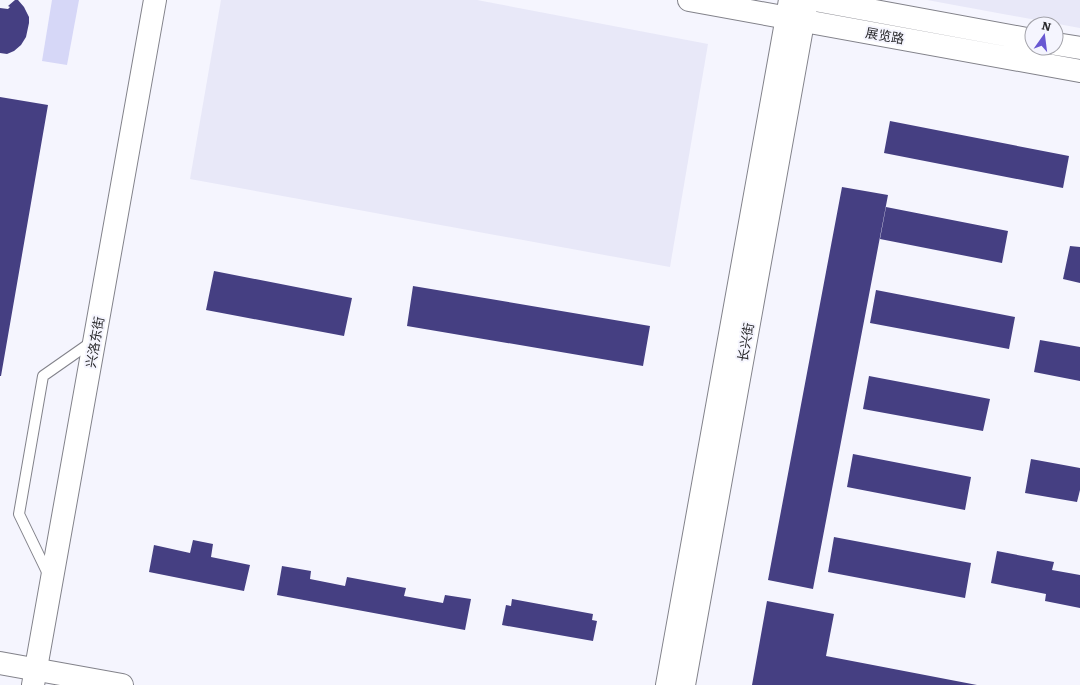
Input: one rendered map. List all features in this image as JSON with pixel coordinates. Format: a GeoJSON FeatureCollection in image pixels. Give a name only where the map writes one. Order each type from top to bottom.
{"type":"FeatureCollection","features":[{"type":"Feature","properties":{"kind":"street","name":"兴洛东街"},"geometry":{"type":"LineString","coordinates":[[42,678],[52,582],[155,0]]}},
{"type":"Feature","properties":{"kind":"street","name":"兴洛东街"},"geometry":{"type":"LineString","coordinates":[[42,678],[170,0]]}},
{"type":"Feature","properties":{"kind":"street","name":"展览路"},"geometry":{"type":"LineString","coordinates":[[689,0],[797,9],[1080,71]]}},
{"type":"Feature","properties":{"kind":"street","name":"展览路"},"geometry":{"type":"LineString","coordinates":[[815,0],[1024,39]]}},
{"type":"Feature","properties":{"kind":"street","name":"长兴街"},"geometry":{"type":"LineString","coordinates":[[667,685],[797,9]]}},
{"type":"Feature","properties":{"kind":"street","name":"长兴街"},"geometry":{"type":"LineString","coordinates":[[684,685],[797,9]]}},
{"type":"Feature","properties":{"kind":"street"},"geometry":{"type":"LineString","coordinates":[[1064,45],[1080,48]]}},
{"type":"Feature","properties":{"kind":"street"},"geometry":{"type":"LineString","coordinates":[[0,663],[42,678],[122,685]]}},
{"type":"Feature","properties":{"kind":"lane"},"geometry":{"type":"LineString","coordinates":[[52,582],[19,514],[43,376],[95,340]]}},
{"type":"Feature","properties":{"kind":"shaded area"},"geometry":{"type":"Polygon","coordinates":[[[52,0],[79,0],[67,65],[42,61],[52,0]]]}},
{"type":"Feature","properties":{"kind":"shaded area"},"geometry":{"type":"Polygon","coordinates":[[[221,0],[477,0],[708,44],[670,267],[190,179],[221,0]]]}},
{"type":"Feature","properties":{"kind":"shaded area"},"geometry":{"type":"Polygon","coordinates":[[[927,0],[1080,0],[1080,28],[1064,25],[1064,16],[1024,16],[1024,18],[927,0]]]}},
{"type":"Feature","properties":{"kind":"building"},"geometry":{"type":"Polygon","coordinates":[[[15,0],[18,0],[24,7],[29,17],[26,37],[21,45],[14,51],[7,54],[0,53],[0,8],[8,9],[10,7],[8,6],[15,0]]]}},
{"type":"Feature","properties":{"kind":"building"},"geometry":{"type":"Polygon","coordinates":[[[0,97],[48,105],[1,376],[0,376],[0,97]]]}},
{"type":"Feature","properties":{"kind":"building"},"geometry":{"type":"Polygon","coordinates":[[[890,121],[1069,156],[1063,188],[884,153],[890,121]]]}},
{"type":"Feature","properties":{"kind":"building"},"geometry":{"type":"Polygon","coordinates":[[[842,187],[888,195],[813,589],[768,580],[842,187]]]}},
{"type":"Feature","properties":{"kind":"building"},"geometry":{"type":"Polygon","coordinates":[[[886,207],[1008,231],[1002,263],[880,239],[886,207]]]}},
{"type":"Feature","properties":{"kind":"building"},"geometry":{"type":"Polygon","coordinates":[[[1070,246],[1080,247],[1080,283],[1063,279],[1070,246]]]}},
{"type":"Feature","properties":{"kind":"building"},"geometry":{"type":"Polygon","coordinates":[[[214,271],[352,298],[344,336],[206,310],[214,271]]]}},
{"type":"Feature","properties":{"kind":"building"},"geometry":{"type":"Polygon","coordinates":[[[413,286],[650,326],[643,366],[407,326],[413,286]]]}},
{"type":"Feature","properties":{"kind":"building"},"geometry":{"type":"Polygon","coordinates":[[[876,290],[1015,317],[1009,349],[870,323],[876,290]]]}},
{"type":"Feature","properties":{"kind":"building"},"geometry":{"type":"Polygon","coordinates":[[[1040,340],[1080,347],[1080,381],[1034,372],[1040,340]]]}},
{"type":"Feature","properties":{"kind":"building"},"geometry":{"type":"Polygon","coordinates":[[[869,376],[990,399],[983,431],[863,409],[869,376]]]}},
{"type":"Feature","properties":{"kind":"building"},"geometry":{"type":"Polygon","coordinates":[[[853,454],[971,477],[965,510],[847,487],[853,454]]]}},
{"type":"Feature","properties":{"kind":"building"},"geometry":{"type":"Polygon","coordinates":[[[1031,459],[1080,468],[1080,490],[1077,502],[1025,493],[1031,459]]]}},
{"type":"Feature","properties":{"kind":"building"},"geometry":{"type":"Polygon","coordinates":[[[834,537],[971,563],[965,598],[828,572],[834,537]]]}},
{"type":"Feature","properties":{"kind":"building"},"geometry":{"type":"Polygon","coordinates":[[[193,540],[213,544],[211,557],[250,565],[244,591],[149,572],[154,545],[190,553],[193,540]]]}},
{"type":"Feature","properties":{"kind":"building"},"geometry":{"type":"Polygon","coordinates":[[[997,551],[1054,562],[1052,570],[1080,575],[1080,608],[1045,601],[1046,594],[991,583],[997,551]]]}},
{"type":"Feature","properties":{"kind":"building"},"geometry":{"type":"Polygon","coordinates":[[[282,566],[311,571],[310,579],[345,586],[347,577],[406,588],[404,596],[443,603],[445,595],[471,599],[465,630],[277,595],[282,566]]]}},
{"type":"Feature","properties":{"kind":"building"},"geometry":{"type":"Polygon","coordinates":[[[512,599],[593,614],[592,620],[597,621],[593,641],[502,625],[506,605],[511,606],[512,599]]]}},
{"type":"Feature","properties":{"kind":"building"},"geometry":{"type":"Polygon","coordinates":[[[767,601],[834,614],[826,656],[977,685],[752,685],[767,601]]]}}]}
